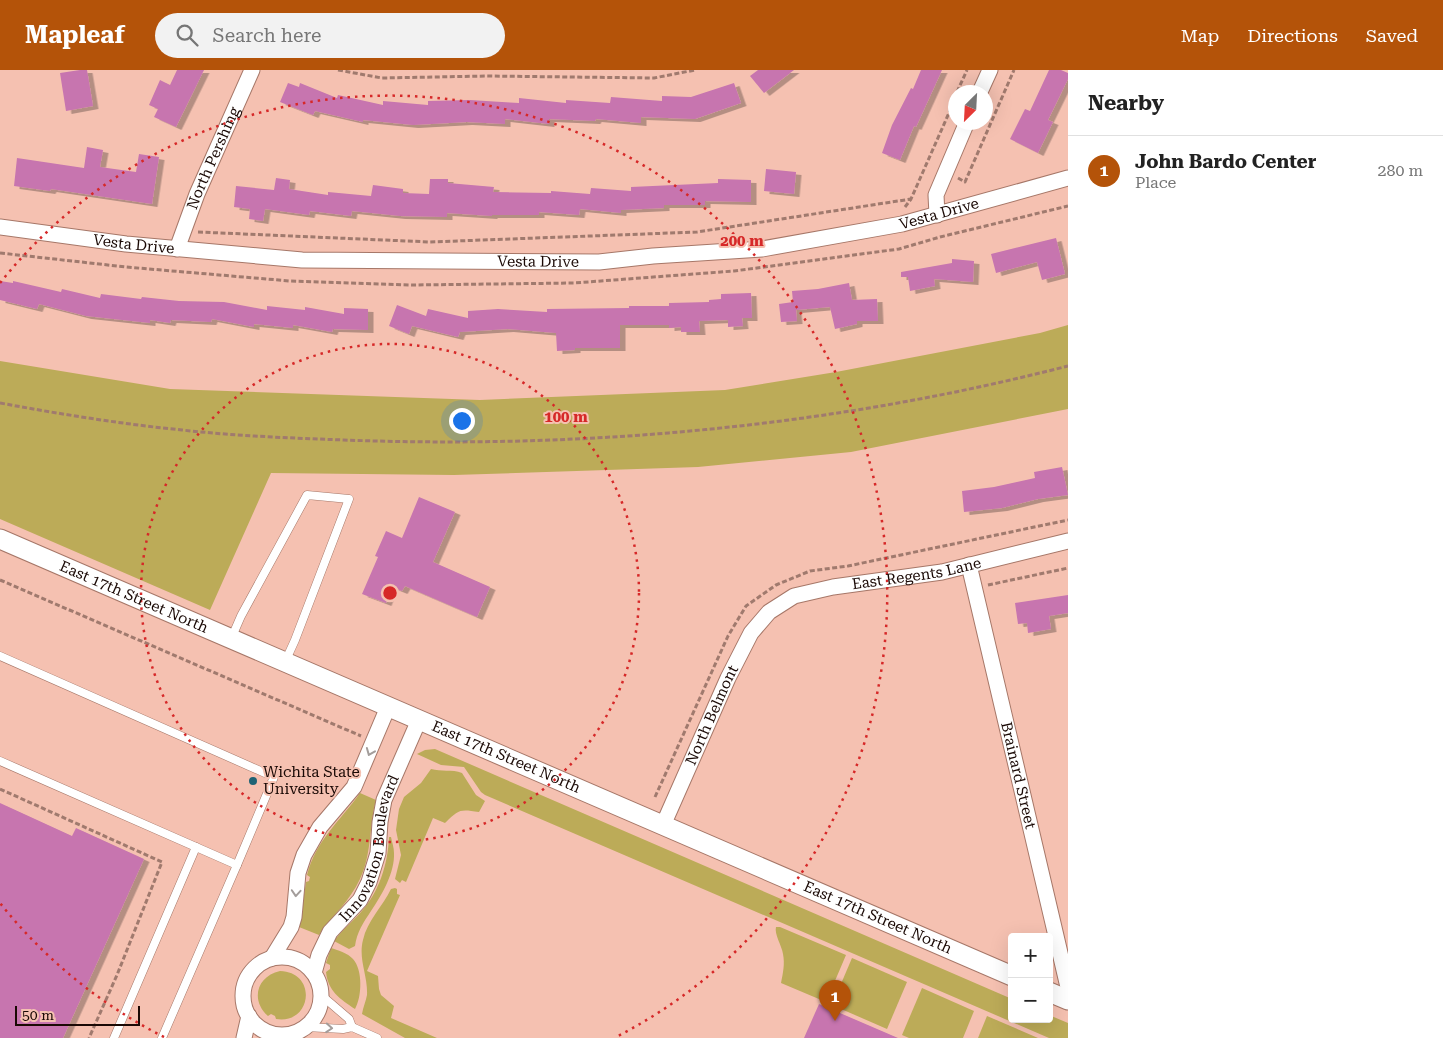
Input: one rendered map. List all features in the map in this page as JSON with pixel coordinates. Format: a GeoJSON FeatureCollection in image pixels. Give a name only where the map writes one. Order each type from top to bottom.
{"type":"FeatureCollection","features":[{"type":"Feature","properties":{"kind":"street","name":"North Pershing"},"geometry":{"type":"LineString","coordinates":[[177,249],[197,194],[252,70]]}},
{"type":"Feature","properties":{"kind":"street"},"geometry":{"type":"LineString","coordinates":[[983,85],[990,70]]}},
{"type":"Feature","properties":{"kind":"street"},"geometry":{"type":"LineString","coordinates":[[937,215],[936,195],[964,130]]}},
{"type":"Feature","properties":{"kind":"street","name":"Vesta Drive"},"geometry":{"type":"LineString","coordinates":[[0,227],[126,244],[302,260],[599,262],[653,256],[762,249],[902,224],[1068,178]]}},
{"type":"Feature","properties":{"kind":"street","name":"East 17th Street North"},"geometry":{"type":"LineString","coordinates":[[0,539],[388,707],[664,823],[1008,974]]}},
{"type":"Feature","properties":{"kind":"street","name":"East Regents Lane"},"geometry":{"type":"LineString","coordinates":[[769,612],[794,596],[833,587],[942,572],[1068,541]]}},
{"type":"Feature","properties":{"kind":"street","name":"Brainard Street"},"geometry":{"type":"LineString","coordinates":[[969,565],[1068,987]]}},
{"type":"Feature","properties":{"kind":"street","name":"North Belmont"},"geometry":{"type":"LineString","coordinates":[[664,823],[728,678],[751,633],[769,612]]}},
{"type":"Feature","properties":{"kind":"street"},"geometry":{"type":"LineString","coordinates":[[272,958],[291,927],[294,917],[298,873],[304,855],[320,827],[354,787],[388,707]]}},
{"type":"Feature","properties":{"kind":"street","name":"Innovation Boulevard"},"geometry":{"type":"LineString","coordinates":[[314,973],[318,955],[330,932],[360,900],[369,882],[378,853],[384,800],[419,720]]}},
{"type":"Feature","properties":{"kind":"street"},"geometry":{"type":"LineString","coordinates":[[272,958],[291,958],[308,966],[314,973],[320,987],[321,1004],[318,1012],[306,1027],[286,1036],[266,1031],[256,1025],[249,1016],[244,1005],[243,993],[252,971],[261,963],[272,958]]}},
{"type":"Feature","properties":{"kind":"street"},"geometry":{"type":"LineString","coordinates":[[1053,994],[1068,1000]]}},
{"type":"Feature","properties":{"kind":"street"},"geometry":{"type":"LineString","coordinates":[[244,1038],[249,1016]]}},
{"type":"Feature","properties":{"kind":"lane"},"geometry":{"type":"LineString","coordinates":[[231,638],[307,495],[349,500],[295,640],[284,662]]}},
{"type":"Feature","properties":{"kind":"lane"},"geometry":{"type":"LineString","coordinates":[[0,656],[274,777],[162,1038]]}},
{"type":"Feature","properties":{"kind":"lane"},"geometry":{"type":"LineString","coordinates":[[0,761],[237,865]]}},
{"type":"Feature","properties":{"kind":"lane"},"geometry":{"type":"LineString","coordinates":[[114,1038],[196,847]]}},
{"type":"Feature","properties":{"kind":"lane"},"geometry":{"type":"LineString","coordinates":[[321,995],[349,1019],[352,1027]]}},
{"type":"Feature","properties":{"kind":"lane"},"geometry":{"type":"LineString","coordinates":[[306,1027],[342,1029],[352,1027],[377,1038]]}},
{"type":"Feature","properties":{"kind":"path"},"geometry":{"type":"LineString","coordinates":[[338,70],[382,78],[487,76],[654,78],[695,70]]}},
{"type":"Feature","properties":{"kind":"path"},"geometry":{"type":"LineString","coordinates":[[961,85],[967,70]]}},
{"type":"Feature","properties":{"kind":"path"},"geometry":{"type":"LineString","coordinates":[[955,177],[965,182],[1014,70]]}},
{"type":"Feature","properties":{"kind":"path"},"geometry":{"type":"LineString","coordinates":[[903,209],[911,199],[948,115]]}},
{"type":"Feature","properties":{"kind":"path"},"geometry":{"type":"LineString","coordinates":[[197,232],[430,242],[697,232],[911,199]]}},
{"type":"Feature","properties":{"kind":"path"},"geometry":{"type":"LineString","coordinates":[[0,403],[73,416],[201,432],[286,438],[399,442],[523,441],[639,436],[716,430],[813,418],[918,400],[1068,366]]}},
{"type":"Feature","properties":{"kind":"path"},"geometry":{"type":"LineString","coordinates":[[655,797],[728,636],[746,606],[776,585],[810,570],[848,566],[1068,520]]}},
{"type":"Feature","properties":{"kind":"path"},"geometry":{"type":"LineString","coordinates":[[947,546],[948,553]]}},
{"type":"Feature","properties":{"kind":"path"},"geometry":{"type":"LineString","coordinates":[[986,585],[1068,568]]}},
{"type":"Feature","properties":{"kind":"path"},"geometry":{"type":"LineString","coordinates":[[0,580],[366,738]]}},
{"type":"Feature","properties":{"kind":"path"},"geometry":{"type":"LineString","coordinates":[[0,789],[162,862],[117,975],[89,1038]]}},
{"type":"Feature","properties":{"kind":"shaded area"},"geometry":{"type":"Polygon","coordinates":[[[1068,325],[1068,409],[851,452],[698,467],[454,475],[271,473],[210,610],[0,519],[0,361],[170,389],[480,400],[725,390],[836,372],[1040,333],[1068,325]]]}},
{"type":"Feature","properties":{"kind":"shaded area"},"geometry":{"type":"Polygon","coordinates":[[[435,749],[1008,997],[1008,1020],[485,795],[464,767],[441,765],[417,754],[425,750],[435,749]]]}},
{"type":"Feature","properties":{"kind":"shaded area"},"geometry":{"type":"Polygon","coordinates":[[[431,769],[462,773],[476,795],[485,801],[479,812],[460,811],[445,823],[433,818],[406,882],[402,880],[400,883],[395,879],[401,855],[396,830],[399,809],[404,797],[421,783],[431,769]]]}},
{"type":"Feature","properties":{"kind":"shaded area"},"geometry":{"type":"Polygon","coordinates":[[[360,793],[376,800],[367,860],[356,887],[319,935],[299,927],[306,882],[309,881],[310,877],[307,875],[322,841],[360,793]]]}},
{"type":"Feature","properties":{"kind":"shaded area"},"geometry":{"type":"Polygon","coordinates":[[[389,837],[391,837],[394,853],[390,875],[357,936],[355,946],[349,949],[334,941],[361,912],[378,887],[387,857],[389,837]]]}},
{"type":"Feature","properties":{"kind":"shaded area"},"geometry":{"type":"Polygon","coordinates":[[[391,889],[397,889],[397,894],[400,895],[367,971],[378,976],[381,995],[394,1006],[391,1018],[437,1038],[405,1038],[362,1014],[367,995],[362,961],[363,940],[372,920],[391,889]]]}},
{"type":"Feature","properties":{"kind":"shaded area"},"geometry":{"type":"Polygon","coordinates":[[[776,927],[846,955],[826,1002],[781,983],[784,958],[776,927]]]}},
{"type":"Feature","properties":{"kind":"shaded area"},"geometry":{"type":"Polygon","coordinates":[[[331,948],[348,955],[353,959],[359,970],[360,991],[355,1009],[340,998],[332,989],[327,979],[326,972],[330,969],[330,965],[326,963],[331,948]]]}},
{"type":"Feature","properties":{"kind":"shaded area"},"geometry":{"type":"Polygon","coordinates":[[[852,958],[907,982],[887,1029],[832,1005],[852,958]]]}},
{"type":"Feature","properties":{"kind":"shaded area"},"geometry":{"type":"Polygon","coordinates":[[[280,971],[292,974],[300,980],[305,988],[306,998],[303,1007],[297,1014],[288,1019],[276,1019],[271,1014],[268,1016],[262,1010],[259,1003],[258,996],[261,983],[272,974],[280,971]]]}},
{"type":"Feature","properties":{"kind":"shaded area"},"geometry":{"type":"Polygon","coordinates":[[[922,988],[974,1011],[963,1038],[909,1038],[902,1035],[922,988]]]}},
{"type":"Feature","properties":{"kind":"shaded area"},"geometry":{"type":"Polygon","coordinates":[[[987,1016],[1038,1038],[978,1038],[987,1016]]]}},
{"type":"Feature","properties":{"kind":"shaded area"},"geometry":{"type":"Polygon","coordinates":[[[1053,1017],[1068,1023],[1068,1038],[1049,1038],[1014,1023],[1053,1023],[1053,1017]]]}},
{"type":"Feature","properties":{"kind":"building"},"geometry":{"type":"Polygon","coordinates":[[[87,70],[93,106],[66,111],[60,73],[87,70]]]}},
{"type":"Feature","properties":{"kind":"building"},"geometry":{"type":"Polygon","coordinates":[[[177,70],[204,70],[176,127],[154,117],[158,109],[149,105],[160,80],[170,85],[177,70]]]}},
{"type":"Feature","properties":{"kind":"building"},"geometry":{"type":"Polygon","coordinates":[[[758,70],[794,70],[764,93],[750,76],[758,70]]]}},
{"type":"Feature","properties":{"kind":"building"},"geometry":{"type":"Polygon","coordinates":[[[921,70],[942,70],[916,127],[914,126],[900,160],[882,153],[892,125],[911,88],[913,89],[921,70]]]}},
{"type":"Feature","properties":{"kind":"building"},"geometry":{"type":"Polygon","coordinates":[[[1049,70],[1061,70],[1068,73],[1068,79],[1048,120],[1053,122],[1038,153],[1010,139],[1025,109],[1030,111],[1049,70]]]}},
{"type":"Feature","properties":{"kind":"building"},"geometry":{"type":"Polygon","coordinates":[[[288,83],[299,87],[300,83],[337,98],[338,95],[383,105],[383,101],[428,105],[428,101],[470,100],[519,103],[519,98],[566,103],[566,100],[610,103],[611,97],[662,101],[662,96],[691,97],[734,83],[741,103],[695,119],[641,117],[641,123],[596,119],[595,121],[549,119],[549,124],[505,119],[505,124],[467,122],[413,125],[363,120],[363,122],[315,111],[313,115],[280,102],[288,83]]]}},
{"type":"Feature","properties":{"kind":"building"},"geometry":{"type":"Polygon","coordinates":[[[87,147],[103,150],[100,167],[136,172],[139,154],[159,157],[152,204],[51,189],[50,191],[14,186],[17,158],[84,168],[87,147]]]}},
{"type":"Feature","properties":{"kind":"building"},"geometry":{"type":"Polygon","coordinates":[[[766,169],[796,172],[794,194],[764,191],[766,169]]]}},
{"type":"Feature","properties":{"kind":"building"},"geometry":{"type":"Polygon","coordinates":[[[276,178],[290,180],[289,189],[328,195],[328,192],[371,196],[373,185],[403,189],[403,193],[429,194],[430,179],[448,179],[448,183],[494,187],[493,192],[551,193],[551,191],[590,194],[591,188],[631,191],[631,187],[718,183],[718,179],[751,180],[751,202],[705,201],[705,205],[664,205],[664,208],[621,210],[621,213],[580,209],[579,215],[539,212],[539,215],[492,216],[447,213],[447,217],[400,216],[352,211],[351,216],[310,211],[309,215],[265,209],[263,221],[249,219],[250,209],[234,207],[236,186],[274,190],[276,178]]]}},
{"type":"Feature","properties":{"kind":"building"},"geometry":{"type":"Polygon","coordinates":[[[1056,238],[1065,274],[1042,280],[1037,262],[996,273],[991,254],[1056,238]]]}},
{"type":"Feature","properties":{"kind":"building"},"geometry":{"type":"Polygon","coordinates":[[[952,259],[974,261],[973,282],[934,279],[935,286],[910,291],[908,277],[901,277],[901,272],[952,263],[952,259]]]}},
{"type":"Feature","properties":{"kind":"building"},"geometry":{"type":"Polygon","coordinates":[[[0,281],[13,283],[13,281],[61,292],[62,289],[100,298],[101,294],[141,299],[142,297],[179,301],[224,302],[267,310],[267,306],[305,310],[305,307],[344,314],[344,308],[368,309],[368,330],[333,329],[332,332],[293,325],[293,328],[254,324],[254,327],[212,319],[211,322],[171,320],[170,323],[150,320],[150,323],[86,316],[39,304],[37,309],[0,300],[0,281]]]}},
{"type":"Feature","properties":{"kind":"building"},"geometry":{"type":"Polygon","coordinates":[[[849,283],[852,300],[877,299],[878,321],[857,321],[857,324],[835,329],[830,307],[796,310],[797,321],[781,322],[779,304],[793,302],[792,291],[818,289],[849,283]]]}},
{"type":"Feature","properties":{"kind":"building"},"geometry":{"type":"Polygon","coordinates":[[[751,293],[752,318],[742,318],[743,326],[728,327],[728,320],[699,321],[700,332],[681,332],[681,327],[669,328],[669,325],[620,325],[620,348],[575,348],[575,350],[557,351],[556,333],[508,329],[460,332],[458,337],[412,326],[409,334],[389,326],[397,305],[426,316],[428,309],[468,318],[468,311],[498,309],[547,312],[547,309],[669,306],[669,303],[709,302],[709,300],[721,299],[721,294],[751,293]]]}},
{"type":"Feature","properties":{"kind":"building"},"geometry":{"type":"Polygon","coordinates":[[[1062,467],[1068,495],[1038,499],[1002,508],[964,512],[962,491],[994,487],[1035,478],[1034,472],[1062,467]]]}},
{"type":"Feature","properties":{"kind":"building"},"geometry":{"type":"Polygon","coordinates":[[[419,497],[455,512],[433,562],[490,587],[477,617],[405,586],[402,591],[392,587],[386,603],[362,594],[378,557],[375,556],[386,531],[402,538],[419,497]]]}},
{"type":"Feature","properties":{"kind":"building"},"geometry":{"type":"Polygon","coordinates":[[[1068,595],[1068,613],[1049,616],[1051,629],[1028,633],[1027,623],[1018,624],[1015,603],[1068,595]]]}},
{"type":"Feature","properties":{"kind":"building"},"geometry":{"type":"Polygon","coordinates":[[[0,803],[72,836],[76,828],[144,859],[63,1038],[0,1038],[0,803]]]}},
{"type":"Feature","properties":{"kind":"building"},"geometry":{"type":"Polygon","coordinates":[[[819,1004],[898,1038],[804,1038],[819,1004]]]}},
{"type":"Feature","properties":{"kind":"place","name":"Wichita State University"},"geometry":{"type":"Point","coordinates":[253,781]}},
{"type":"Feature","properties":{"kind":"place","name":"John Bardo Center"},"geometry":{"type":"Point","coordinates":[835,1021]}}]}
